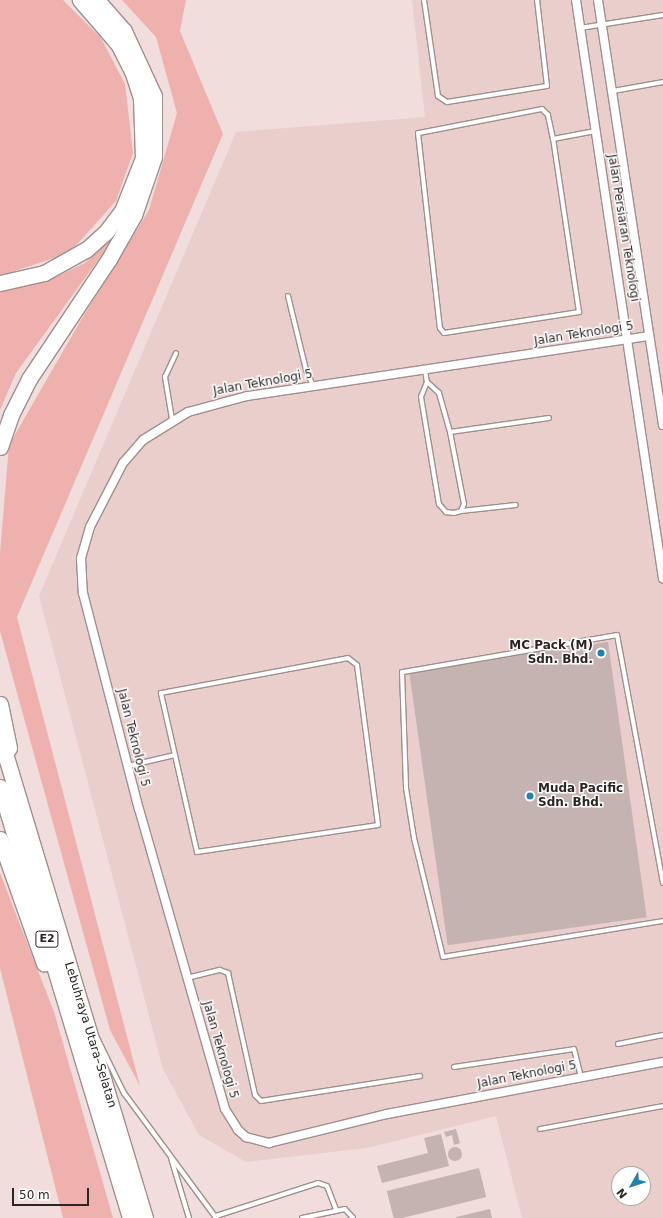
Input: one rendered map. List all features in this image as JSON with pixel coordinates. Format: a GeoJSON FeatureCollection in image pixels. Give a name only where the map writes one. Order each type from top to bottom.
{"type":"FeatureCollection","features":[{"type":"Feature","properties":{"kind":"highway"},"geometry":{"type":"LineString","coordinates":[[0,283],[44,273],[67,262],[102,236],[122,211],[143,158],[141,98],[132,71],[119,45],[80,0]]}},
{"type":"Feature","properties":{"kind":"highway"},"geometry":{"type":"LineString","coordinates":[[0,447],[11,416],[29,379],[109,259],[134,215],[154,157],[154,96],[124,31],[97,0]]}},
{"type":"Feature","properties":{"kind":"highway"},"geometry":{"type":"LineString","coordinates":[[0,704],[15,788]]}},
{"type":"Feature","properties":{"kind":"highway","name":"Lebuhraya Utara–Selatan"},"geometry":{"type":"LineString","coordinates":[[0,737],[145,1218]]}},
{"type":"Feature","properties":{"kind":"highway","name":"Lebuhraya Utara–Selatan"},"geometry":{"type":"LineString","coordinates":[[0,787],[94,1092],[130,1218]]}},
{"type":"Feature","properties":{"kind":"highway"},"geometry":{"type":"LineString","coordinates":[[0,839],[71,1044],[94,1092]]}},
{"type":"Feature","properties":{"kind":"street","name":"Jalan Persiaran Teknologi"},"geometry":{"type":"LineString","coordinates":[[576,0],[663,579]]}},
{"type":"Feature","properties":{"kind":"street","name":"Jalan Persiaran Teknologi"},"geometry":{"type":"LineString","coordinates":[[598,0],[663,425]]}},
{"type":"Feature","properties":{"kind":"street","name":"Jalan Teknologi 5"},"geometry":{"type":"LineString","coordinates":[[649,336],[210,404],[172,418],[143,440],[123,462],[90,527],[81,558],[83,593],[128,766],[187,978],[229,1120],[246,1137],[269,1143],[387,1114],[663,1062]]}},
{"type":"Feature","properties":{"kind":"lane"},"geometry":{"type":"LineString","coordinates":[[424,0],[438,96],[447,102],[547,86],[537,0]]}},
{"type":"Feature","properties":{"kind":"lane"},"geometry":{"type":"LineString","coordinates":[[580,28],[663,15]]}},
{"type":"Feature","properties":{"kind":"lane"},"geometry":{"type":"LineString","coordinates":[[613,91],[663,82]]}},
{"type":"Feature","properties":{"kind":"lane"},"geometry":{"type":"LineString","coordinates":[[542,109],[548,115],[553,139],[579,312],[444,333],[440,328],[418,133],[542,109]]}},
{"type":"Feature","properties":{"kind":"lane"},"geometry":{"type":"LineString","coordinates":[[553,139],[596,131]]}},
{"type":"Feature","properties":{"kind":"lane"},"geometry":{"type":"LineString","coordinates":[[288,296],[306,370],[313,387]]}},
{"type":"Feature","properties":{"kind":"lane"},"geometry":{"type":"LineString","coordinates":[[172,418],[165,377],[176,353]]}},
{"type":"Feature","properties":{"kind":"lane"},"geometry":{"type":"LineString","coordinates":[[425,370],[427,382],[421,397],[439,504],[446,512],[516,505]]}},
{"type":"Feature","properties":{"kind":"lane"},"geometry":{"type":"LineString","coordinates":[[427,382],[439,394],[450,432],[464,504],[461,511]]}},
{"type":"Feature","properties":{"kind":"lane"},"geometry":{"type":"LineString","coordinates":[[450,432],[549,418]]}},
{"type":"Feature","properties":{"kind":"lane"},"geometry":{"type":"LineString","coordinates":[[663,883],[617,635],[402,672],[406,788],[414,838],[443,957],[663,921]]}},
{"type":"Feature","properties":{"kind":"lane"},"geometry":{"type":"LineString","coordinates":[[351,658],[357,665],[379,822],[373,828],[199,853],[194,847],[174,755],[160,699],[164,691],[351,658]]}},
{"type":"Feature","properties":{"kind":"lane"},"geometry":{"type":"LineString","coordinates":[[128,766],[174,755]]}},
{"type":"Feature","properties":{"kind":"lane"},"geometry":{"type":"LineString","coordinates":[[187,978],[220,970],[228,973],[255,1095],[261,1101],[420,1076]]}},
{"type":"Feature","properties":{"kind":"lane"},"geometry":{"type":"LineString","coordinates":[[86,1024],[104,1047],[124,1093],[216,1217],[318,1183],[327,1186],[336,1210]]}},
{"type":"Feature","properties":{"kind":"lane"},"geometry":{"type":"LineString","coordinates":[[618,1044],[663,1035]]}},
{"type":"Feature","properties":{"kind":"lane"},"geometry":{"type":"LineString","coordinates":[[454,1067],[574,1049],[581,1078]]}},
{"type":"Feature","properties":{"kind":"lane"},"geometry":{"type":"LineString","coordinates":[[540,1129],[663,1106]]}},
{"type":"Feature","properties":{"kind":"lane"},"geometry":{"type":"LineString","coordinates":[[170,1156],[189,1218]]}},
{"type":"Feature","properties":{"kind":"lane"},"geometry":{"type":"LineString","coordinates":[[302,1218],[345,1209],[353,1218]]}},
{"type":"Feature","properties":{"kind":"shaded area"},"geometry":{"type":"Polygon","coordinates":[[[0,0],[63,0],[101,38],[125,84],[133,153],[116,201],[69,253],[0,276],[0,0]]]}},
{"type":"Feature","properties":{"kind":"shaded area"},"geometry":{"type":"Polygon","coordinates":[[[122,0],[186,0],[180,31],[223,134],[17,617],[140,1086],[110,1030],[0,631],[0,553],[9,445],[81,320],[149,210],[177,113],[156,37],[122,0]]]}},
{"type":"Feature","properties":{"kind":"shaded area"},"geometry":{"type":"Polygon","coordinates":[[[412,0],[663,0],[663,1218],[522,1218],[496,1116],[367,1148],[246,1162],[199,1135],[163,1069],[39,596],[236,132],[425,117],[412,0]]]}},
{"type":"Feature","properties":{"kind":"shaded area"},"geometry":{"type":"Polygon","coordinates":[[[116,231],[117,234],[16,373],[0,410],[0,292],[45,282],[85,263],[116,231]]]}},
{"type":"Feature","properties":{"kind":"shaded area"},"geometry":{"type":"Polygon","coordinates":[[[0,873],[54,1012],[113,1218],[63,1218],[0,968],[0,873]]]}},
{"type":"Feature","properties":{"kind":"building","name":"Muda Pacific Sdn. Bhd."},"geometry":{"type":"Polygon","coordinates":[[[608,642],[647,917],[448,945],[409,670],[608,642]]]}},
{"type":"Feature","properties":{"kind":"building"},"geometry":{"type":"Polygon","coordinates":[[[456,1129],[460,1143],[454,1145],[452,1135],[446,1137],[444,1132],[456,1129]]]}},
{"type":"Feature","properties":{"kind":"building"},"geometry":{"type":"Polygon","coordinates":[[[441,1134],[449,1166],[382,1183],[377,1166],[428,1153],[424,1138],[441,1134]]]}},
{"type":"Feature","properties":{"kind":"building"},"geometry":{"type":"Polygon","coordinates":[[[455,1147],[460,1149],[462,1154],[460,1159],[455,1161],[450,1159],[448,1154],[450,1149],[455,1147]]]}},
{"type":"Feature","properties":{"kind":"building"},"geometry":{"type":"Polygon","coordinates":[[[479,1168],[486,1197],[402,1218],[394,1218],[387,1191],[479,1168]]]}},
{"type":"Feature","properties":{"kind":"building"},"geometry":{"type":"Polygon","coordinates":[[[490,1209],[492,1218],[456,1218],[456,1217],[490,1209]]]}},
{"type":"Feature","properties":{"kind":"place","name":"MC Pack (M) Sdn. Bhd."},"geometry":{"type":"Point","coordinates":[601,653]}},
{"type":"Feature","properties":{"kind":"place","name":"Muda Pacific Sdn. Bhd."},"geometry":{"type":"Point","coordinates":[530,796]}}]}
